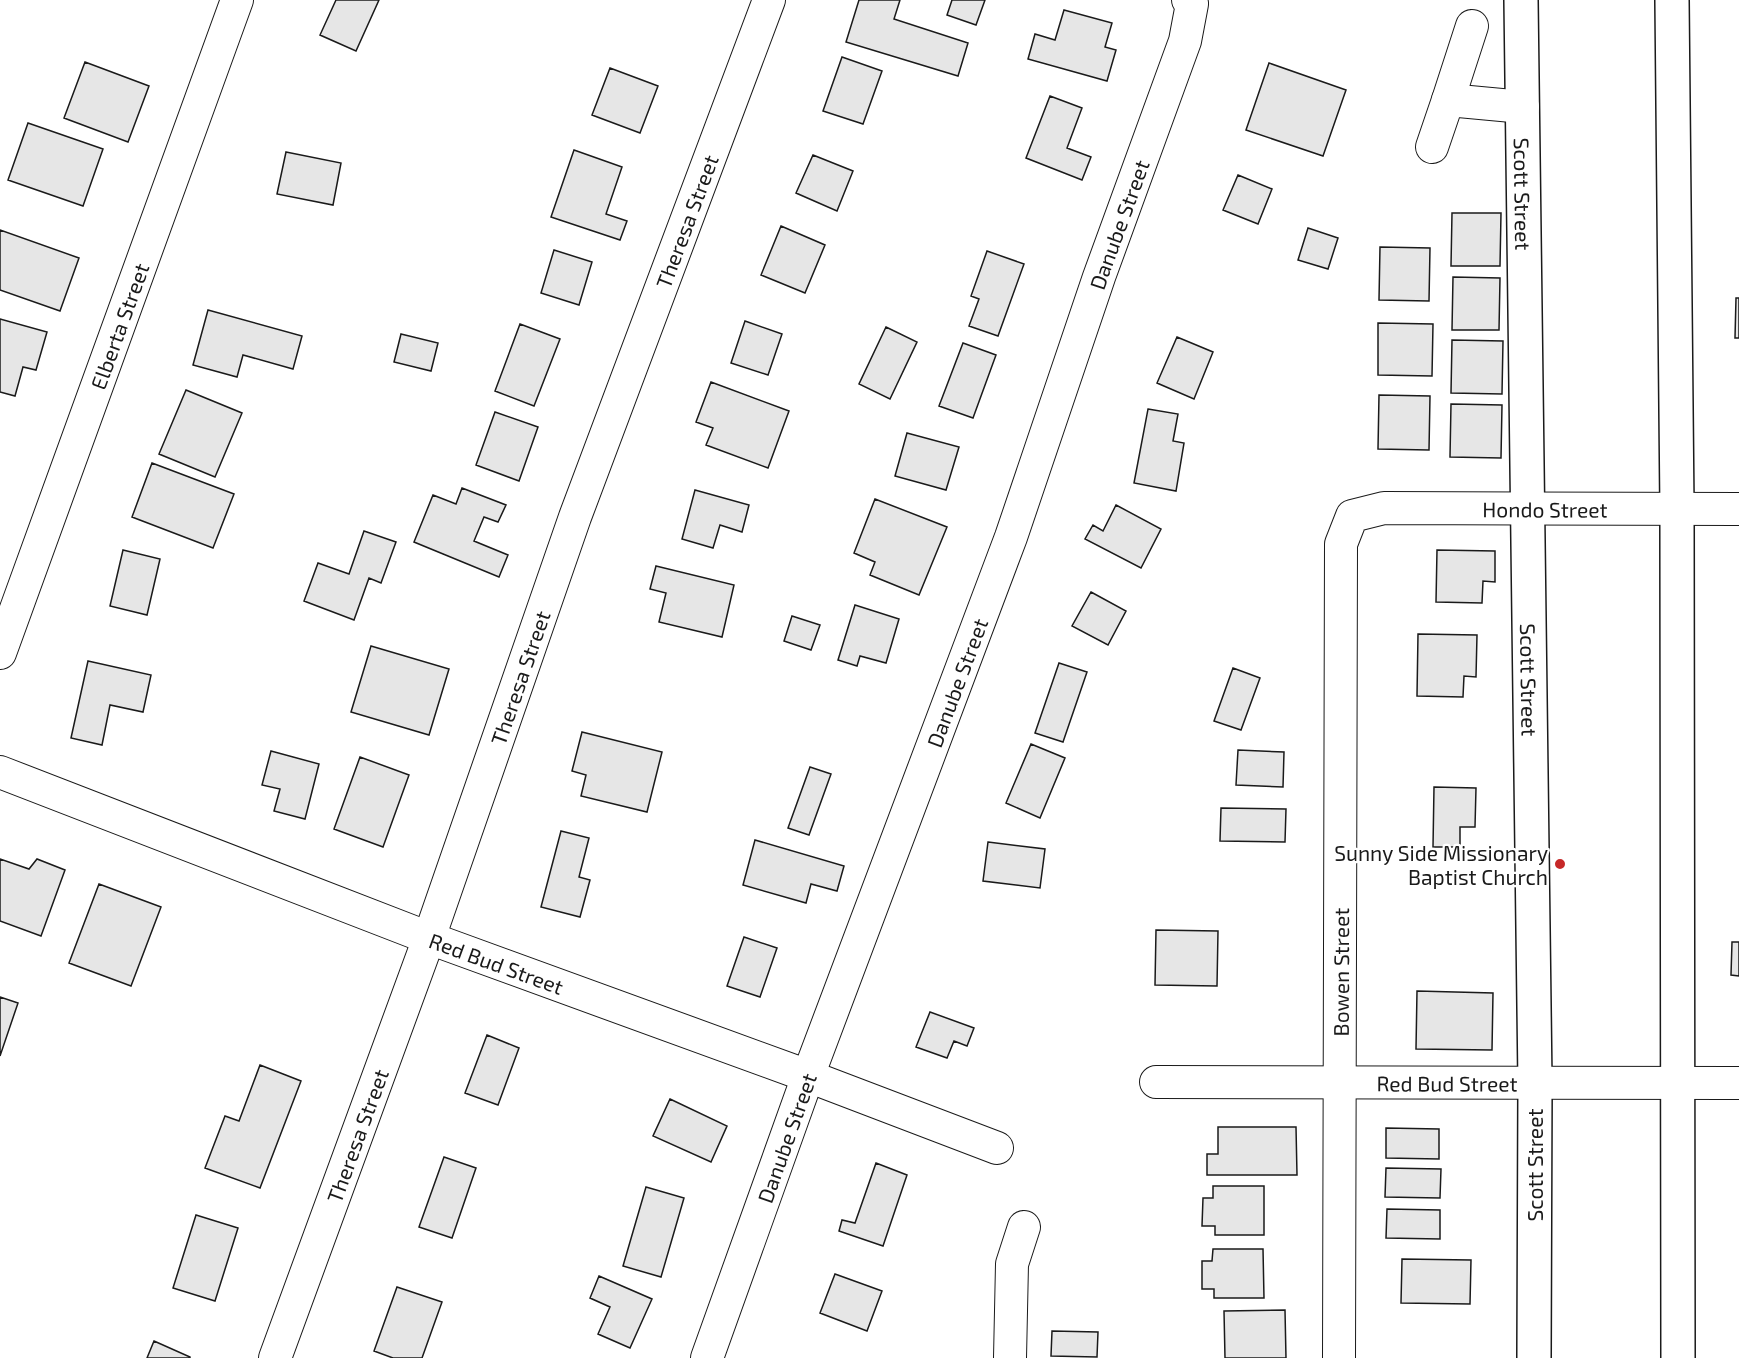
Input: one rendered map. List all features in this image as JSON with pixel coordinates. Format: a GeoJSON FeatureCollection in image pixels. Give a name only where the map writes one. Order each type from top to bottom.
{"type":"FeatureCollection","features":[{"type":"Feature","properties":{"kind":"main road","name":"Scott Street"},"geometry":{"type":"LineString","coordinates":[[1521,0],[1535,1083],[1534,1358]]}},
{"type":"Feature","properties":{"kind":"main road"},"geometry":{"type":"LineString","coordinates":[[1672,0],[1677,509],[1678,1358]]}},
{"type":"Feature","properties":{"kind":"street","name":"Elberta Street"},"geometry":{"type":"LineString","coordinates":[[0,653],[237,0]]}},
{"type":"Feature","properties":{"kind":"street","name":"Theresa Street"},"geometry":{"type":"LineString","coordinates":[[275,1358],[429,938],[575,517],[769,0]]}},
{"type":"Feature","properties":{"kind":"street","name":"Danube Street"},"geometry":{"type":"LineString","coordinates":[[707,1358],[808,1076],[1011,537],[1099,278],[1185,41],[1190,2]]}},
{"type":"Feature","properties":{"kind":"street"},"geometry":{"type":"LineString","coordinates":[[1432,147],[1472,26]]}},
{"type":"Feature","properties":{"kind":"street"},"geometry":{"type":"LineString","coordinates":[[1448,100],[1523,106]]}},
{"type":"Feature","properties":{"kind":"street","name":"Hondo Street"},"geometry":{"type":"LineString","coordinates":[[1352,516],[1384,508],[1739,509]]}},
{"type":"Feature","properties":{"kind":"street","name":"Bowen Street"},"geometry":{"type":"LineString","coordinates":[[1339,1358],[1341,544],[1352,516]]}},
{"type":"Feature","properties":{"kind":"street","name":"Red Bud Street"},"geometry":{"type":"LineString","coordinates":[[0,772],[429,938],[808,1076],[997,1148]]}},
{"type":"Feature","properties":{"kind":"street","name":"Red Bud Street"},"geometry":{"type":"LineString","coordinates":[[1156,1082],[1739,1083]]}},
{"type":"Feature","properties":{"kind":"street"},"geometry":{"type":"LineString","coordinates":[[1010,1358],[1012,1264],[1024,1227]]}},
{"type":"Feature","properties":{"kind":"building"},"geometry":{"type":"Polygon","coordinates":[[[336,0],[379,0],[356,51],[320,35],[336,0]]]}},
{"type":"Feature","properties":{"kind":"building"},"geometry":{"type":"Polygon","coordinates":[[[859,0],[900,0],[894,19],[968,43],[958,76],[846,42],[859,0]]]}},
{"type":"Feature","properties":{"kind":"building"},"geometry":{"type":"Polygon","coordinates":[[[952,0],[985,0],[976,25],[947,15],[952,0]]]}},
{"type":"Feature","properties":{"kind":"building"},"geometry":{"type":"Polygon","coordinates":[[[1064,10],[1112,23],[1105,47],[1116,50],[1107,81],[1028,59],[1035,34],[1055,40],[1064,10]]]}},
{"type":"Feature","properties":{"kind":"building"},"geometry":{"type":"Polygon","coordinates":[[[842,57],[882,71],[863,124],[823,111],[842,57]]]}},
{"type":"Feature","properties":{"kind":"building"},"geometry":{"type":"Polygon","coordinates":[[[85,62],[149,86],[128,142],[64,118],[85,62]]]}},
{"type":"Feature","properties":{"kind":"building"},"geometry":{"type":"Polygon","coordinates":[[[1269,63],[1346,90],[1323,156],[1246,130],[1269,63]]]}},
{"type":"Feature","properties":{"kind":"building"},"geometry":{"type":"Polygon","coordinates":[[[610,68],[658,86],[640,133],[592,115],[610,68]]]}},
{"type":"Feature","properties":{"kind":"building"},"geometry":{"type":"Polygon","coordinates":[[[1050,96],[1082,108],[1067,148],[1091,157],[1082,180],[1026,158],[1050,96]]]}},
{"type":"Feature","properties":{"kind":"building"},"geometry":{"type":"Polygon","coordinates":[[[28,123],[103,149],[83,206],[8,180],[28,123]]]}},
{"type":"Feature","properties":{"kind":"building"},"geometry":{"type":"Polygon","coordinates":[[[574,150],[622,167],[606,214],[627,221],[620,240],[551,217],[574,150]]]}},
{"type":"Feature","properties":{"kind":"building"},"geometry":{"type":"Polygon","coordinates":[[[286,152],[341,163],[333,205],[277,194],[286,152]]]}},
{"type":"Feature","properties":{"kind":"building"},"geometry":{"type":"Polygon","coordinates":[[[813,155],[853,171],[837,211],[796,193],[813,155]]]}},
{"type":"Feature","properties":{"kind":"building"},"geometry":{"type":"Polygon","coordinates":[[[1238,175],[1272,189],[1258,224],[1223,210],[1238,175]]]}},
{"type":"Feature","properties":{"kind":"building"},"geometry":{"type":"Polygon","coordinates":[[[1452,213],[1501,213],[1500,266],[1451,266],[1452,213]]]}},
{"type":"Feature","properties":{"kind":"building"},"geometry":{"type":"Polygon","coordinates":[[[781,226],[825,245],[805,293],[761,275],[781,226]]]}},
{"type":"Feature","properties":{"kind":"building"},"geometry":{"type":"Polygon","coordinates":[[[1308,228],[1338,238],[1328,269],[1298,260],[1308,228]]]}},
{"type":"Feature","properties":{"kind":"building"},"geometry":{"type":"Polygon","coordinates":[[[0,230],[79,258],[60,311],[0,290],[0,230]]]}},
{"type":"Feature","properties":{"kind":"building"},"geometry":{"type":"Polygon","coordinates":[[[1380,247],[1430,248],[1429,301],[1379,300],[1380,247]]]}},
{"type":"Feature","properties":{"kind":"building"},"geometry":{"type":"Polygon","coordinates":[[[554,250],[592,262],[579,305],[541,293],[554,250]]]}},
{"type":"Feature","properties":{"kind":"building"},"geometry":{"type":"Polygon","coordinates":[[[987,251],[1024,264],[998,336],[969,326],[979,299],[971,296],[987,251]]]}},
{"type":"Feature","properties":{"kind":"building"},"geometry":{"type":"Polygon","coordinates":[[[1453,277],[1500,278],[1499,330],[1452,330],[1453,277]]]}},
{"type":"Feature","properties":{"kind":"building"},"geometry":{"type":"Polygon","coordinates":[[[1736,298],[1739,298],[1739,338],[1735,338],[1736,298]]]}},
{"type":"Feature","properties":{"kind":"building"},"geometry":{"type":"Polygon","coordinates":[[[208,310],[302,336],[293,369],[243,355],[237,377],[193,365],[208,310]]]}},
{"type":"Feature","properties":{"kind":"building"},"geometry":{"type":"Polygon","coordinates":[[[0,319],[47,332],[36,370],[23,367],[15,396],[0,392],[0,319]]]}},
{"type":"Feature","properties":{"kind":"building"},"geometry":{"type":"Polygon","coordinates":[[[745,321],[782,334],[768,375],[731,363],[745,321]]]}},
{"type":"Feature","properties":{"kind":"building"},"geometry":{"type":"Polygon","coordinates":[[[1378,323],[1433,324],[1432,376],[1378,375],[1378,323]]]}},
{"type":"Feature","properties":{"kind":"building"},"geometry":{"type":"Polygon","coordinates":[[[520,324],[560,339],[534,406],[495,391],[520,324]]]}},
{"type":"Feature","properties":{"kind":"building"},"geometry":{"type":"Polygon","coordinates":[[[886,327],[917,342],[890,399],[859,384],[886,327]]]}},
{"type":"Feature","properties":{"kind":"building"},"geometry":{"type":"Polygon","coordinates":[[[401,334],[438,343],[431,371],[394,362],[401,334]]]}},
{"type":"Feature","properties":{"kind":"building"},"geometry":{"type":"Polygon","coordinates":[[[1177,337],[1213,352],[1194,399],[1157,383],[1177,337]]]}},
{"type":"Feature","properties":{"kind":"building"},"geometry":{"type":"Polygon","coordinates":[[[1452,340],[1503,341],[1502,394],[1451,393],[1452,340]]]}},
{"type":"Feature","properties":{"kind":"building"},"geometry":{"type":"Polygon","coordinates":[[[963,343],[996,355],[973,418],[939,406],[963,343]]]}},
{"type":"Feature","properties":{"kind":"building"},"geometry":{"type":"Polygon","coordinates":[[[711,382],[789,411],[768,468],[706,445],[713,428],[696,422],[711,382]]]}},
{"type":"Feature","properties":{"kind":"building"},"geometry":{"type":"Polygon","coordinates":[[[186,390],[242,413],[215,477],[159,454],[186,390]]]}},
{"type":"Feature","properties":{"kind":"building"},"geometry":{"type":"Polygon","coordinates":[[[1379,395],[1430,396],[1429,450],[1378,449],[1379,395]]]}},
{"type":"Feature","properties":{"kind":"building"},"geometry":{"type":"Polygon","coordinates":[[[1451,404],[1502,405],[1501,458],[1450,457],[1451,404]]]}},
{"type":"Feature","properties":{"kind":"building"},"geometry":{"type":"Polygon","coordinates":[[[1148,409],[1178,414],[1173,441],[1184,443],[1176,491],[1134,483],[1148,409]]]}},
{"type":"Feature","properties":{"kind":"building"},"geometry":{"type":"Polygon","coordinates":[[[495,412],[538,427],[519,481],[476,465],[495,412]]]}},
{"type":"Feature","properties":{"kind":"building"},"geometry":{"type":"Polygon","coordinates":[[[907,433],[959,447],[946,490],[895,476],[907,433]]]}},
{"type":"Feature","properties":{"kind":"building"},"geometry":{"type":"Polygon","coordinates":[[[152,463],[234,494],[213,548],[132,517],[152,463]]]}},
{"type":"Feature","properties":{"kind":"building"},"geometry":{"type":"Polygon","coordinates":[[[462,488],[506,505],[498,522],[484,517],[474,541],[508,555],[499,577],[414,542],[433,495],[456,504],[462,488]]]}},
{"type":"Feature","properties":{"kind":"building"},"geometry":{"type":"Polygon","coordinates":[[[695,490],[749,505],[742,532],[720,525],[713,548],[682,539],[695,490]]]}},
{"type":"Feature","properties":{"kind":"building"},"geometry":{"type":"Polygon","coordinates":[[[875,499],[947,527],[919,595],[870,575],[875,562],[854,553],[875,499]]]}},
{"type":"Feature","properties":{"kind":"building"},"geometry":{"type":"Polygon","coordinates":[[[1116,505],[1161,529],[1141,568],[1085,539],[1093,525],[1103,531],[1116,505]]]}},
{"type":"Feature","properties":{"kind":"building"},"geometry":{"type":"Polygon","coordinates":[[[364,531],[396,542],[381,583],[369,578],[354,620],[304,601],[318,563],[349,574],[364,531]]]}},
{"type":"Feature","properties":{"kind":"building"},"geometry":{"type":"Polygon","coordinates":[[[123,550],[160,559],[147,615],[110,606],[123,550]]]}},
{"type":"Feature","properties":{"kind":"building"},"geometry":{"type":"Polygon","coordinates":[[[1437,550],[1495,551],[1495,582],[1483,581],[1482,603],[1436,602],[1437,550]]]}},
{"type":"Feature","properties":{"kind":"building"},"geometry":{"type":"Polygon","coordinates":[[[656,566],[734,585],[722,637],[659,622],[666,593],[650,589],[656,566]]]}},
{"type":"Feature","properties":{"kind":"building"},"geometry":{"type":"Polygon","coordinates":[[[1091,592],[1126,611],[1108,645],[1072,626],[1091,592]]]}},
{"type":"Feature","properties":{"kind":"building"},"geometry":{"type":"Polygon","coordinates":[[[855,605],[899,619],[886,663],[860,656],[857,666],[838,660],[855,605]]]}},
{"type":"Feature","properties":{"kind":"building"},"geometry":{"type":"Polygon","coordinates":[[[792,616],[820,625],[811,650],[784,641],[792,616]]]}},
{"type":"Feature","properties":{"kind":"building"},"geometry":{"type":"Polygon","coordinates":[[[1418,634],[1477,635],[1476,677],[1464,676],[1463,697],[1417,696],[1418,634]]]}},
{"type":"Feature","properties":{"kind":"building"},"geometry":{"type":"Polygon","coordinates":[[[371,646],[449,669],[429,735],[351,712],[371,646]]]}},
{"type":"Feature","properties":{"kind":"building"},"geometry":{"type":"Polygon","coordinates":[[[88,661],[151,675],[143,712],[110,705],[102,745],[71,738],[88,661]]]}},
{"type":"Feature","properties":{"kind":"building"},"geometry":{"type":"Polygon","coordinates":[[[1059,663],[1087,672],[1063,742],[1035,733],[1059,663]]]}},
{"type":"Feature","properties":{"kind":"building"},"geometry":{"type":"Polygon","coordinates":[[[1233,668],[1260,678],[1241,730],[1214,721],[1233,668]]]}},
{"type":"Feature","properties":{"kind":"building"},"geometry":{"type":"Polygon","coordinates":[[[582,732],[662,752],[647,812],[581,796],[586,775],[572,771],[582,732]]]}},
{"type":"Feature","properties":{"kind":"building"},"geometry":{"type":"Polygon","coordinates":[[[1031,744],[1065,758],[1040,818],[1006,803],[1031,744]]]}},
{"type":"Feature","properties":{"kind":"building"},"geometry":{"type":"Polygon","coordinates":[[[1238,750],[1284,752],[1283,787],[1236,785],[1238,750]]]}},
{"type":"Feature","properties":{"kind":"building"},"geometry":{"type":"Polygon","coordinates":[[[271,751],[319,764],[305,819],[274,811],[280,789],[262,785],[271,751]]]}},
{"type":"Feature","properties":{"kind":"building"},"geometry":{"type":"Polygon","coordinates":[[[360,757],[409,775],[383,847],[334,829],[360,757]]]}},
{"type":"Feature","properties":{"kind":"building"},"geometry":{"type":"Polygon","coordinates":[[[810,767],[831,774],[809,835],[788,828],[810,767]]]}},
{"type":"Feature","properties":{"kind":"building"},"geometry":{"type":"Polygon","coordinates":[[[1434,787],[1476,788],[1475,827],[1460,827],[1460,847],[1433,847],[1434,787]]]}},
{"type":"Feature","properties":{"kind":"building"},"geometry":{"type":"Polygon","coordinates":[[[1221,808],[1286,809],[1285,842],[1220,841],[1221,808]]]}},
{"type":"Feature","properties":{"kind":"building"},"geometry":{"type":"Polygon","coordinates":[[[561,831],[589,838],[579,877],[590,880],[580,917],[541,907],[561,831]]]}},
{"type":"Feature","properties":{"kind":"building"},"geometry":{"type":"Polygon","coordinates":[[[755,840],[844,866],[837,891],[811,884],[806,903],[743,885],[755,840]]]}},
{"type":"Feature","properties":{"kind":"building"},"geometry":{"type":"Polygon","coordinates":[[[988,842],[1045,849],[1040,888],[983,881],[988,842]]]}},
{"type":"Feature","properties":{"kind":"building"},"geometry":{"type":"Polygon","coordinates":[[[0,859],[29,869],[37,859],[65,870],[41,936],[0,921],[0,859]]]}},
{"type":"Feature","properties":{"kind":"building"},"geometry":{"type":"Polygon","coordinates":[[[99,884],[161,907],[131,986],[69,963],[99,884]]]}},
{"type":"Feature","properties":{"kind":"building"},"geometry":{"type":"Polygon","coordinates":[[[1156,930],[1218,931],[1217,986],[1155,985],[1156,930]]]}},
{"type":"Feature","properties":{"kind":"building"},"geometry":{"type":"Polygon","coordinates":[[[744,937],[777,948],[760,997],[727,986],[744,937]]]}},
{"type":"Feature","properties":{"kind":"building"},"geometry":{"type":"Polygon","coordinates":[[[1732,942],[1739,942],[1739,976],[1731,975],[1732,942]]]}},
{"type":"Feature","properties":{"kind":"building"},"geometry":{"type":"Polygon","coordinates":[[[1417,991],[1493,993],[1492,1050],[1416,1049],[1417,991]]]}},
{"type":"Feature","properties":{"kind":"building"},"geometry":{"type":"Polygon","coordinates":[[[0,997],[18,1003],[0,1056],[0,997]]]}},
{"type":"Feature","properties":{"kind":"building"},"geometry":{"type":"Polygon","coordinates":[[[930,1012],[974,1028],[967,1046],[954,1041],[947,1058],[916,1047],[930,1012]]]}},
{"type":"Feature","properties":{"kind":"building"},"geometry":{"type":"Polygon","coordinates":[[[487,1035],[519,1048],[498,1105],[465,1093],[487,1035]]]}},
{"type":"Feature","properties":{"kind":"building"},"geometry":{"type":"Polygon","coordinates":[[[260,1065],[301,1081],[260,1188],[205,1168],[225,1116],[239,1121],[260,1065]]]}},
{"type":"Feature","properties":{"kind":"building"},"geometry":{"type":"Polygon","coordinates":[[[670,1099],[727,1126],[711,1162],[653,1136],[670,1099]]]}},
{"type":"Feature","properties":{"kind":"building"},"geometry":{"type":"Polygon","coordinates":[[[1218,1127],[1296,1127],[1297,1175],[1207,1175],[1207,1154],[1218,1154],[1218,1127]]]}},
{"type":"Feature","properties":{"kind":"building"},"geometry":{"type":"Polygon","coordinates":[[[1386,1128],[1439,1129],[1439,1159],[1386,1158],[1386,1128]]]}},
{"type":"Feature","properties":{"kind":"building"},"geometry":{"type":"Polygon","coordinates":[[[444,1157],[476,1168],[452,1238],[419,1227],[444,1157]]]}},
{"type":"Feature","properties":{"kind":"building"},"geometry":{"type":"Polygon","coordinates":[[[876,1163],[907,1175],[883,1246],[839,1231],[842,1220],[855,1223],[876,1163]]]}},
{"type":"Feature","properties":{"kind":"building"},"geometry":{"type":"Polygon","coordinates":[[[1386,1168],[1441,1169],[1440,1198],[1385,1197],[1386,1168]]]}},
{"type":"Feature","properties":{"kind":"building"},"geometry":{"type":"Polygon","coordinates":[[[1213,1186],[1264,1186],[1264,1235],[1215,1235],[1215,1226],[1202,1226],[1203,1198],[1213,1198],[1213,1186]]]}},
{"type":"Feature","properties":{"kind":"building"},"geometry":{"type":"Polygon","coordinates":[[[646,1187],[684,1198],[661,1277],[623,1266],[646,1187]]]}},
{"type":"Feature","properties":{"kind":"building"},"geometry":{"type":"Polygon","coordinates":[[[1387,1209],[1440,1210],[1440,1239],[1386,1238],[1387,1209]]]}},
{"type":"Feature","properties":{"kind":"building"},"geometry":{"type":"Polygon","coordinates":[[[196,1215],[238,1228],[215,1301],[173,1288],[196,1215]]]}},
{"type":"Feature","properties":{"kind":"building"},"geometry":{"type":"Polygon","coordinates":[[[1213,1249],[1263,1249],[1264,1298],[1214,1298],[1214,1289],[1202,1289],[1202,1261],[1212,1261],[1213,1249]]]}},
{"type":"Feature","properties":{"kind":"building"},"geometry":{"type":"Polygon","coordinates":[[[1402,1259],[1471,1260],[1470,1304],[1401,1303],[1402,1259]]]}},
{"type":"Feature","properties":{"kind":"building"},"geometry":{"type":"Polygon","coordinates":[[[835,1274],[882,1291],[867,1331],[820,1313],[835,1274]]]}},
{"type":"Feature","properties":{"kind":"building"},"geometry":{"type":"Polygon","coordinates":[[[599,1276],[652,1299],[630,1348],[598,1334],[610,1307],[590,1298],[599,1276]]]}},
{"type":"Feature","properties":{"kind":"building"},"geometry":{"type":"Polygon","coordinates":[[[397,1287],[442,1302],[422,1358],[393,1358],[374,1351],[397,1287]]]}},
{"type":"Feature","properties":{"kind":"building"},"geometry":{"type":"Polygon","coordinates":[[[1285,1310],[1286,1358],[1225,1358],[1224,1311],[1285,1310]]]}},
{"type":"Feature","properties":{"kind":"building"},"geometry":{"type":"Polygon","coordinates":[[[1052,1331],[1098,1332],[1097,1357],[1051,1356],[1052,1331]]]}},
{"type":"Feature","properties":{"kind":"building"},"geometry":{"type":"Polygon","coordinates":[[[154,1341],[190,1357],[190,1358],[147,1358],[154,1341]]]}},
{"type":"Feature","properties":{"kind":"place","name":"Sunny Side Missionary Baptist Church"},"geometry":{"type":"Point","coordinates":[1560,864]}}]}
